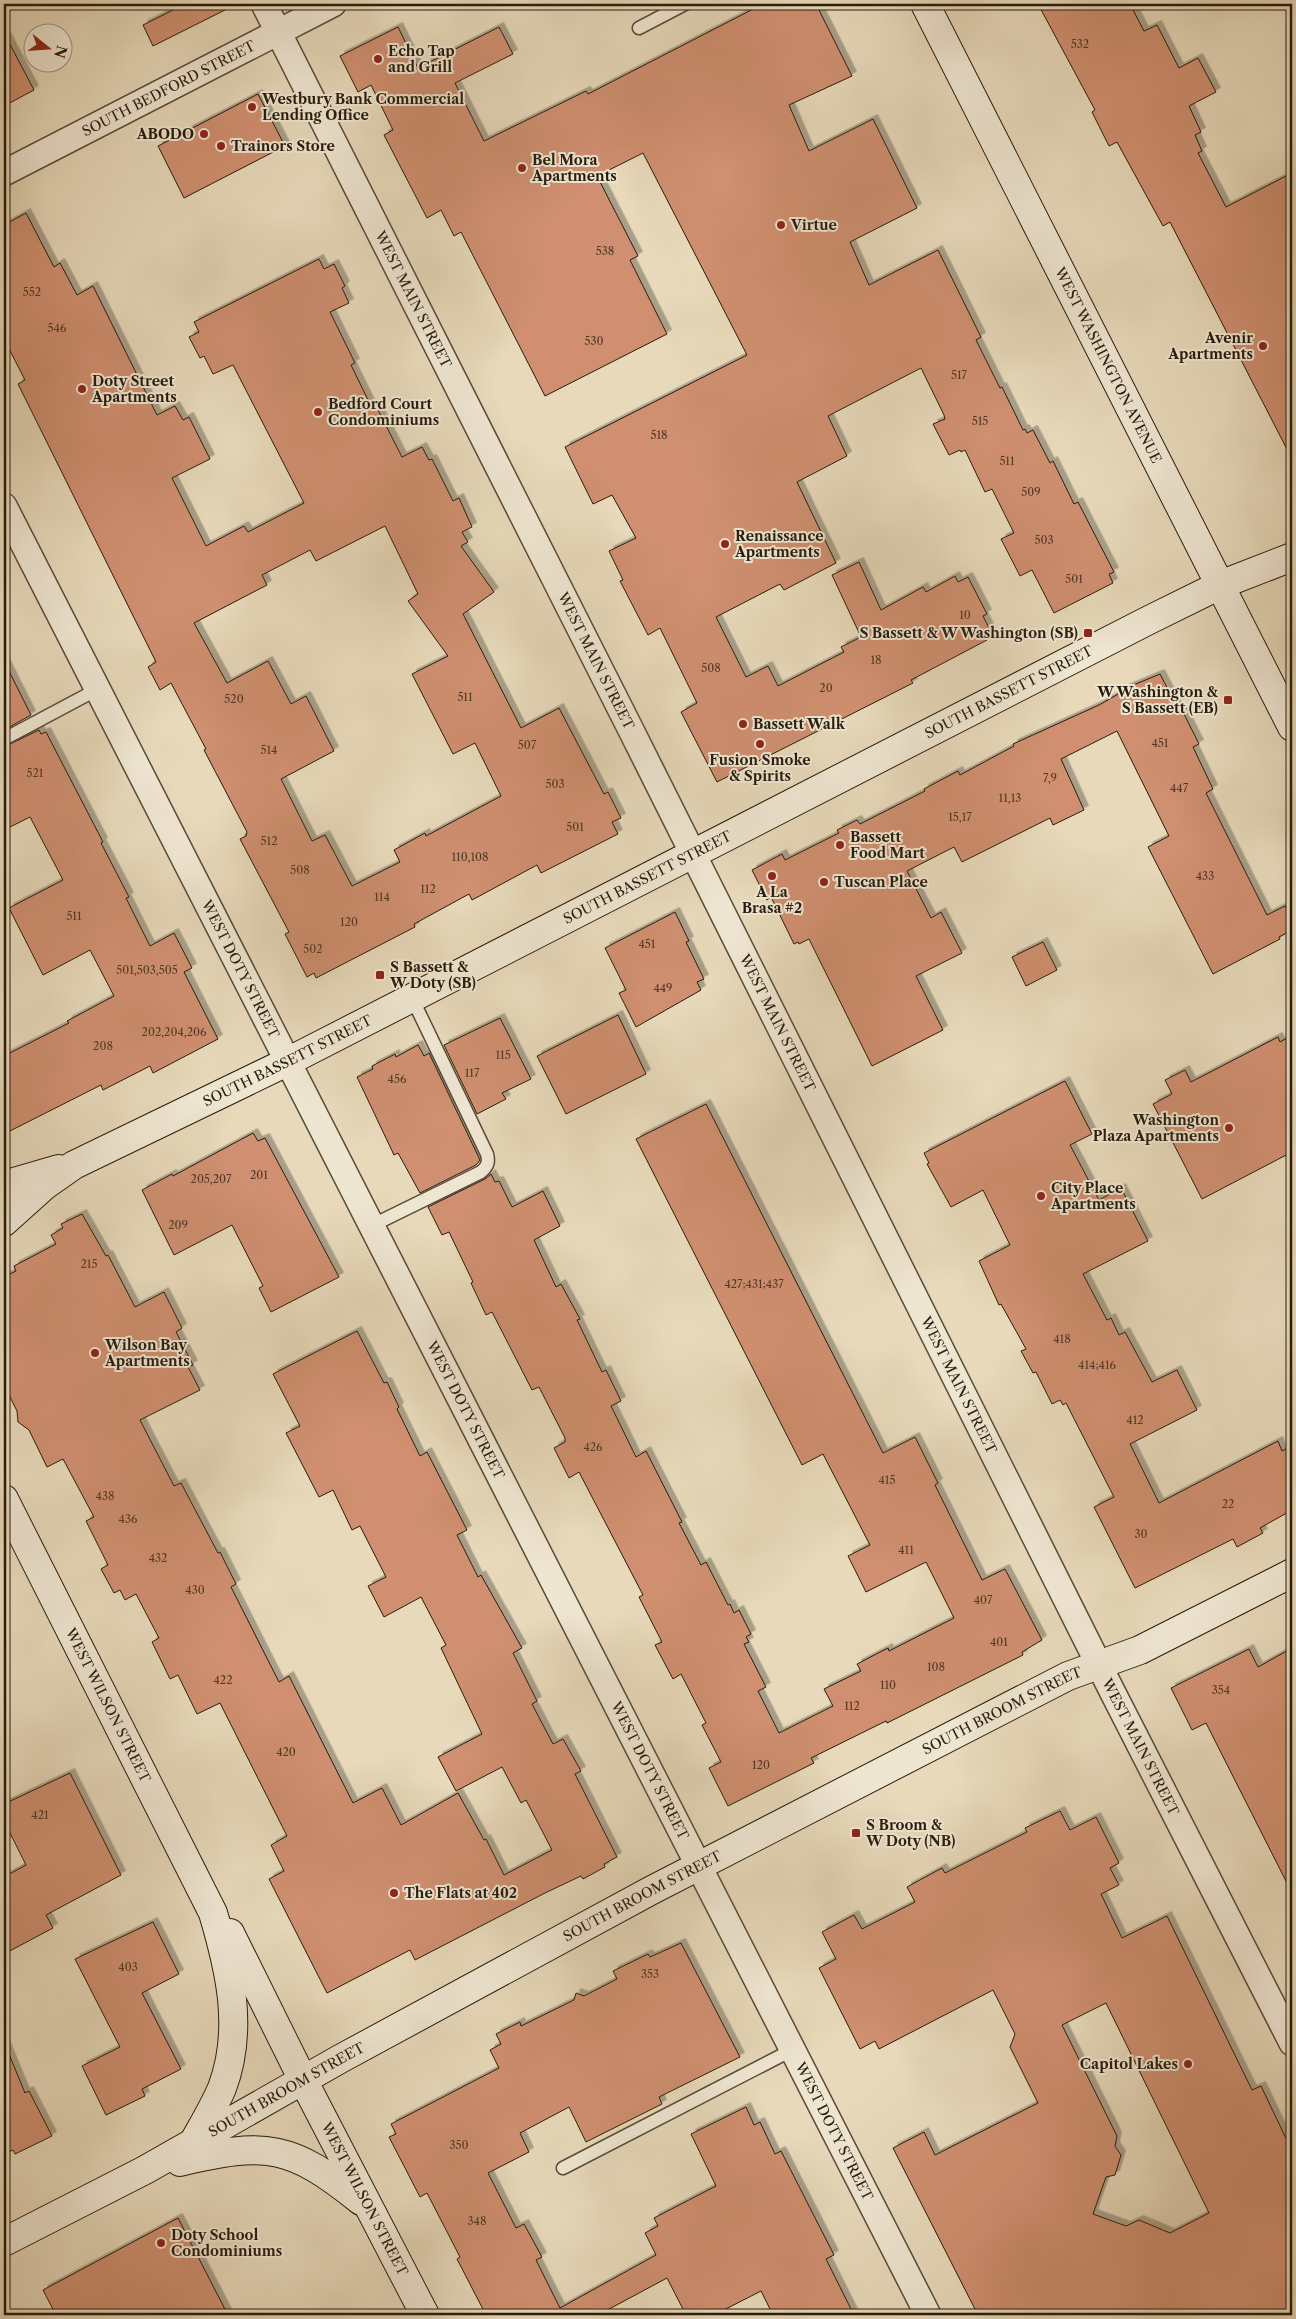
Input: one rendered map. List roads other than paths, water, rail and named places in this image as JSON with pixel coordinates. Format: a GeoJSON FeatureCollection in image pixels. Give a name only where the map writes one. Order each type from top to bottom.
{"type":"FeatureCollection","features":[{"type":"Feature","properties":{"kind":"street","name":"WEST MAIN STREET"},"geometry":{"type":"LineString","coordinates":[[264,4],[1100,1666],[1292,2043]]}},
{"type":"Feature","properties":{"kind":"street","name":"SOUTH BEDFORD STREET"},"geometry":{"type":"LineString","coordinates":[[4,172],[333,4]]}},
{"type":"Feature","properties":{"kind":"street","name":"WEST WASHINGTON AVENUE"},"geometry":{"type":"LineString","coordinates":[[925,4],[1292,727]]}},
{"type":"Feature","properties":{"kind":"street","name":"WEST DOTY STREET"},"geometry":{"type":"LineString","coordinates":[[4,506],[928,2315]]}},
{"type":"Feature","properties":{"kind":"street","name":"SOUTH BASSETT STREET"},"geometry":{"type":"LineString","coordinates":[[74,1165],[287,1062],[1149,620],[1220,585],[1292,557]]}},
{"type":"Feature","properties":{"kind":"street"},"geometry":{"type":"LineString","coordinates":[[4,1185],[74,1165]]}},
{"type":"Feature","properties":{"kind":"street"},"geometry":{"type":"LineString","coordinates":[[4,1222],[44,1186],[74,1165]]}},
{"type":"Feature","properties":{"kind":"street","name":"WEST WILSON STREET"},"geometry":{"type":"LineString","coordinates":[[4,1499],[213,1912],[232,1935],[303,2080],[426,2315]]}},
{"type":"Feature","properties":{"kind":"street","name":"SOUTH BROOM STREET"},"geometry":{"type":"LineString","coordinates":[[4,2242],[193,2144],[303,2080],[617,1908],[1068,1676],[1140,1650],[1292,1573]]}},
{"type":"Feature","properties":{"kind":"street"},"geometry":{"type":"LineString","coordinates":[[193,2144],[221,2089],[228,2068],[233,2035],[234,2005],[223,1946],[213,1912]]}},
{"type":"Feature","properties":{"kind":"street"},"geometry":{"type":"LineString","coordinates":[[144,2170],[218,2152],[243,2149],[274,2151],[311,2164],[334,2179],[368,2206]]}},
{"type":"Feature","properties":{"kind":"lane"},"geometry":{"type":"LineString","coordinates":[[639,28],[686,4]]}},
{"type":"Feature","properties":{"kind":"lane"},"geometry":{"type":"LineString","coordinates":[[4,739],[98,689]]}},
{"type":"Feature","properties":{"kind":"lane"},"geometry":{"type":"LineString","coordinates":[[371,1226],[481,1172],[487,1167],[489,1161],[412,998]]}},
{"type":"Feature","properties":{"kind":"lane"},"geometry":{"type":"LineString","coordinates":[[563,2168],[792,2050]]}},
{"type":"Feature","properties":{"kind":"place","name":"Echo Tap and Grill"},"geometry":{"type":"Point","coordinates":[378,59]}},
{"type":"Feature","properties":{"kind":"place","name":"Westbury Bank Commercial Lending Office"},"geometry":{"type":"Point","coordinates":[252,107]}},
{"type":"Feature","properties":{"kind":"place","name":"ABODO"},"geometry":{"type":"Point","coordinates":[204,134]}},
{"type":"Feature","properties":{"kind":"place","name":"Trainors Store"},"geometry":{"type":"Point","coordinates":[221,146]}},
{"type":"Feature","properties":{"kind":"place","name":"Bel Mora Apartments"},"geometry":{"type":"Point","coordinates":[522,168]}},
{"type":"Feature","properties":{"kind":"place","name":"Virtue"},"geometry":{"type":"Point","coordinates":[781,225]}},
{"type":"Feature","properties":{"kind":"place","name":"Avenir Apartments"},"geometry":{"type":"Point","coordinates":[1263,346]}},
{"type":"Feature","properties":{"kind":"place","name":"Doty Street Apartments"},"geometry":{"type":"Point","coordinates":[82,389]}},
{"type":"Feature","properties":{"kind":"place","name":"Bedford Court Condominiums"},"geometry":{"type":"Point","coordinates":[318,412]}},
{"type":"Feature","properties":{"kind":"place","name":"Renaissance Apartments"},"geometry":{"type":"Point","coordinates":[725,544]}},
{"type":"Feature","properties":{"kind":"place","name":"S Bassett & W Washington (SB)"},"geometry":{"type":"Point","coordinates":[1088,633]}},
{"type":"Feature","properties":{"kind":"place","name":"W Washington & S Bassett (EB)"},"geometry":{"type":"Point","coordinates":[1228,700]}},
{"type":"Feature","properties":{"kind":"place","name":"Bassett Walk"},"geometry":{"type":"Point","coordinates":[743,724]}},
{"type":"Feature","properties":{"kind":"place","name":"Fusion Smoke & Spirits"},"geometry":{"type":"Point","coordinates":[760,744]}},
{"type":"Feature","properties":{"kind":"place","name":"Bassett Food Mart"},"geometry":{"type":"Point","coordinates":[840,845]}},
{"type":"Feature","properties":{"kind":"place","name":"A La Brasa #2"},"geometry":{"type":"Point","coordinates":[772,876]}},
{"type":"Feature","properties":{"kind":"place","name":"Tuscan Place"},"geometry":{"type":"Point","coordinates":[824,882]}},
{"type":"Feature","properties":{"kind":"place","name":"S Bassett & W Doty (SB)"},"geometry":{"type":"Point","coordinates":[380,975]}},
{"type":"Feature","properties":{"kind":"place","name":"Washington Plaza Apartments"},"geometry":{"type":"Point","coordinates":[1229,1128]}},
{"type":"Feature","properties":{"kind":"place","name":"City Place Apartments"},"geometry":{"type":"Point","coordinates":[1041,1196]}},
{"type":"Feature","properties":{"kind":"place","name":"Wilson Bay Apartments"},"geometry":{"type":"Point","coordinates":[95,1353]}},
{"type":"Feature","properties":{"kind":"place","name":"S Broom & W Doty (NB)"},"geometry":{"type":"Point","coordinates":[856,1833]}},
{"type":"Feature","properties":{"kind":"place","name":"The Flats at 402"},"geometry":{"type":"Point","coordinates":[394,1893]}},
{"type":"Feature","properties":{"kind":"place","name":"Capitol Lakes"},"geometry":{"type":"Point","coordinates":[1188,2064]}},
{"type":"Feature","properties":{"kind":"place","name":"Doty School Condominiums"},"geometry":{"type":"Point","coordinates":[161,2243]}}]}
